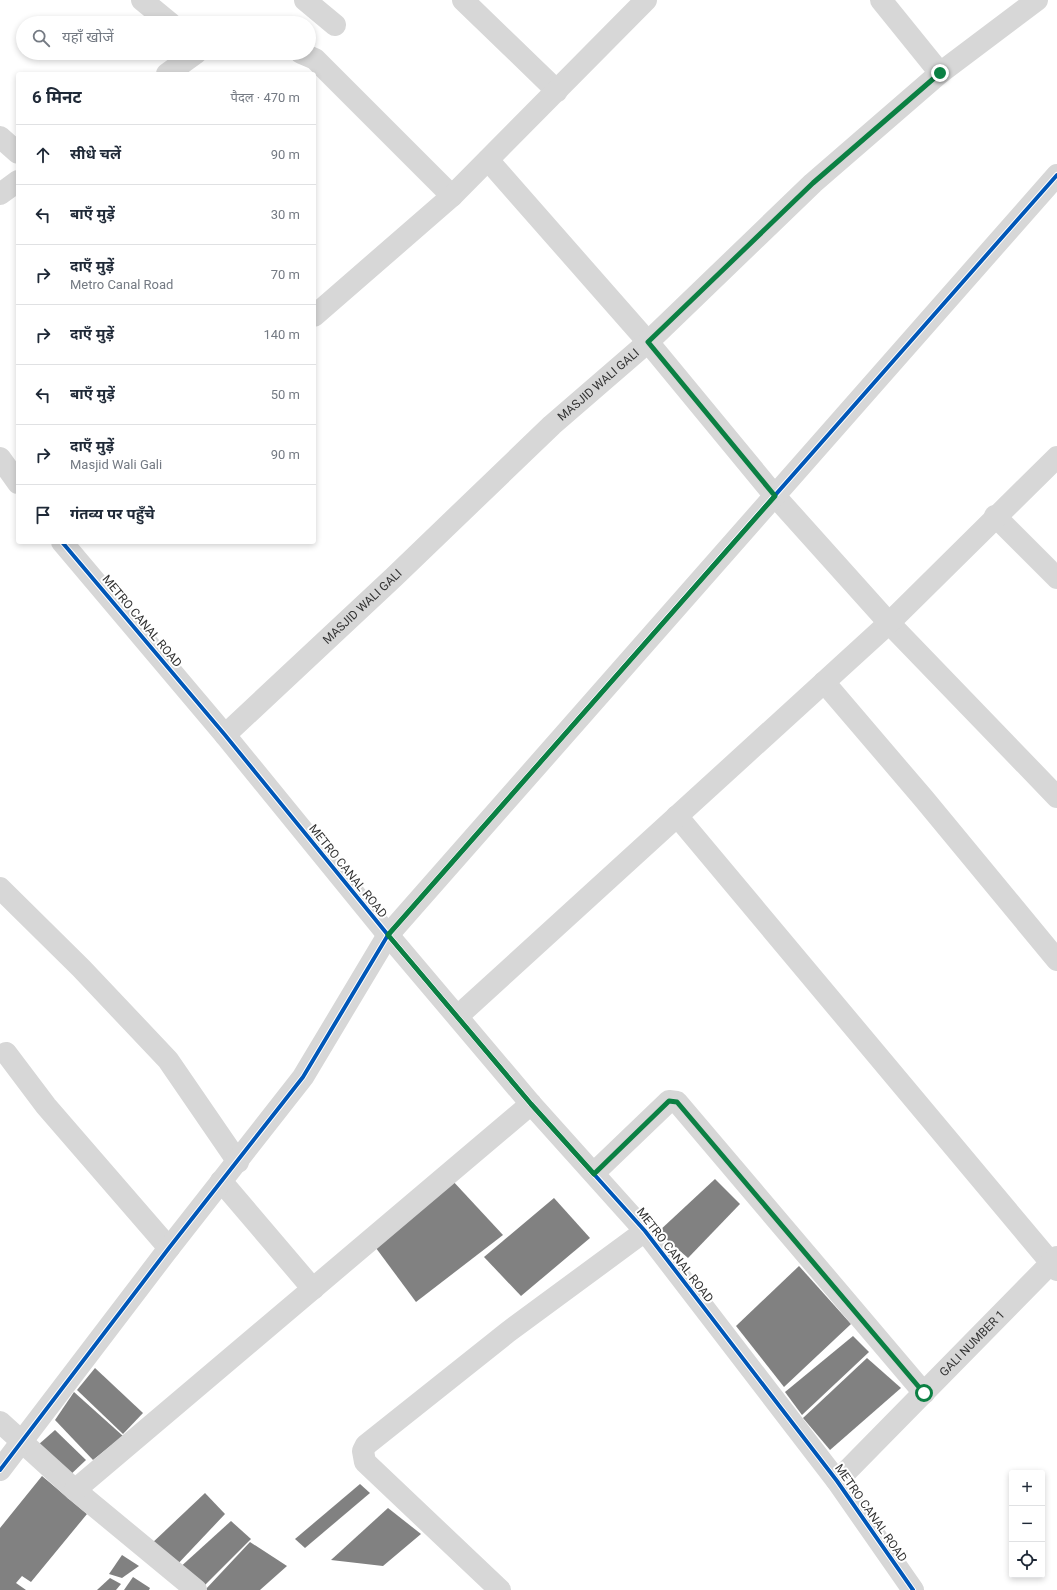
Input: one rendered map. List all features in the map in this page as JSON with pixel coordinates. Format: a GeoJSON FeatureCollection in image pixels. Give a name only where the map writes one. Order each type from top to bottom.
{"type":"FeatureCollection","features":[{"type":"Feature","properties":{"kind":"street"},"geometry":{"type":"LineString","coordinates":[[142,0],[161,16]]}},
{"type":"Feature","properties":{"kind":"street"},"geometry":{"type":"LineString","coordinates":[[305,0],[335,25]]}},
{"type":"Feature","properties":{"kind":"street"},"geometry":{"type":"LineString","coordinates":[[463,0],[557,91]]}},
{"type":"Feature","properties":{"kind":"street"},"geometry":{"type":"LineString","coordinates":[[316,314],[452,196],[646,0]]}},
{"type":"Feature","properties":{"kind":"street"},"geometry":{"type":"LineString","coordinates":[[881,0],[940,73]]}},
{"type":"Feature","properties":{"kind":"street","name":"MASJID WALI GALI"},"geometry":{"type":"LineString","coordinates":[[225,735],[394,577],[552,425],[648,342],[813,183],[940,73],[1027,3]]}},
{"type":"Feature","properties":{"kind":"street"},"geometry":{"type":"LineString","coordinates":[[171,72],[187,60]]}},
{"type":"Feature","properties":{"kind":"street"},"geometry":{"type":"LineString","coordinates":[[316,60],[452,196]]}},
{"type":"Feature","properties":{"kind":"street"},"geometry":{"type":"LineString","coordinates":[[0,137],[16,151]]}},
{"type":"Feature","properties":{"kind":"street"},"geometry":{"type":"LineString","coordinates":[[488,160],[648,342],[775,496],[889,623],[1057,798]]}},
{"type":"Feature","properties":{"kind":"street"},"geometry":{"type":"LineString","coordinates":[[0,1470],[169,1248],[221,1181],[238,1162],[303,1077],[388,935],[1057,175]]}},
{"type":"Feature","properties":{"kind":"street"},"geometry":{"type":"LineString","coordinates":[[0,194],[16,182]]}},
{"type":"Feature","properties":{"kind":"street"},"geometry":{"type":"LineString","coordinates":[[458,1016],[889,623],[995,516],[1057,457]]}},
{"type":"Feature","properties":{"kind":"street"},"geometry":{"type":"LineString","coordinates":[[0,458],[16,480]]}},
{"type":"Feature","properties":{"kind":"street"},"geometry":{"type":"LineString","coordinates":[[995,516],[1057,578]]}},
{"type":"Feature","properties":{"kind":"street","name":"METRO CANAL ROAD"},"geometry":{"type":"LineString","coordinates":[[64,544],[225,735],[388,935],[531,1104],[645,1231],[837,1481],[913,1590]]}},
{"type":"Feature","properties":{"kind":"street"},"geometry":{"type":"LineString","coordinates":[[824,682],[924,799],[1057,960]]}},
{"type":"Feature","properties":{"kind":"street"},"geometry":{"type":"LineString","coordinates":[[677,816],[1055,1263]]}},
{"type":"Feature","properties":{"kind":"street"},"geometry":{"type":"LineString","coordinates":[[0,888],[81,968],[168,1060],[238,1162]]}},
{"type":"Feature","properties":{"kind":"street"},"geometry":{"type":"LineString","coordinates":[[6,1053],[46,1106],[169,1248]]}},
{"type":"Feature","properties":{"kind":"street"},"geometry":{"type":"LineString","coordinates":[[594,1174],[669,1101],[677,1102],[924,1393]]}},
{"type":"Feature","properties":{"kind":"street"},"geometry":{"type":"LineString","coordinates":[[75,1490],[531,1104]]}},
{"type":"Feature","properties":{"kind":"street"},"geometry":{"type":"LineString","coordinates":[[221,1181],[313,1288]]}},
{"type":"Feature","properties":{"kind":"street"},"geometry":{"type":"LineString","coordinates":[[500,1590],[365,1462],[363,1451],[366,1445],[508,1332],[645,1231]]}},
{"type":"Feature","properties":{"kind":"street","name":"GALI NUMBER 1"},"geometry":{"type":"LineString","coordinates":[[837,1481],[1055,1263]]}},
{"type":"Feature","properties":{"kind":"street"},"geometry":{"type":"LineString","coordinates":[[0,1422],[75,1490],[196,1590]]}},
{"type":"Feature","properties":{"kind":"building"},"geometry":{"type":"Polygon","coordinates":[[[451,1179],[503,1235],[416,1302],[373,1244],[451,1179]]]}},
{"type":"Feature","properties":{"kind":"building"},"geometry":{"type":"Polygon","coordinates":[[[715,1179],[740,1204],[688,1258],[658,1232],[715,1179]]]}},
{"type":"Feature","properties":{"kind":"building"},"geometry":{"type":"Polygon","coordinates":[[[554,1198],[590,1238],[521,1296],[484,1257],[554,1198]]]}},
{"type":"Feature","properties":{"kind":"building"},"geometry":{"type":"Polygon","coordinates":[[[799,1266],[851,1324],[784,1387],[736,1326],[799,1266]]]}},
{"type":"Feature","properties":{"kind":"building"},"geometry":{"type":"Polygon","coordinates":[[[853,1336],[869,1352],[802,1415],[785,1392],[853,1336]]]}},
{"type":"Feature","properties":{"kind":"building"},"geometry":{"type":"Polygon","coordinates":[[[867,1358],[901,1388],[830,1450],[803,1418],[867,1358]]]}},
{"type":"Feature","properties":{"kind":"building"},"geometry":{"type":"Polygon","coordinates":[[[95,1368],[143,1413],[123,1434],[77,1390],[95,1368]]]}},
{"type":"Feature","properties":{"kind":"building"},"geometry":{"type":"Polygon","coordinates":[[[74,1392],[123,1436],[93,1460],[55,1420],[74,1392]]]}},
{"type":"Feature","properties":{"kind":"building"},"geometry":{"type":"Polygon","coordinates":[[[55,1430],[86,1460],[68,1477],[38,1445],[55,1430]]]}},
{"type":"Feature","properties":{"kind":"building"},"geometry":{"type":"Polygon","coordinates":[[[42,1476],[87,1514],[31,1582],[22,1576],[16,1583],[26,1590],[0,1590],[0,1528],[42,1476]]]}},
{"type":"Feature","properties":{"kind":"building"},"geometry":{"type":"Polygon","coordinates":[[[360,1484],[370,1493],[305,1548],[295,1539],[360,1484]]]}},
{"type":"Feature","properties":{"kind":"building"},"geometry":{"type":"Polygon","coordinates":[[[205,1493],[225,1514],[174,1568],[149,1546],[205,1493]]]}},
{"type":"Feature","properties":{"kind":"building"},"geometry":{"type":"Polygon","coordinates":[[[388,1508],[421,1534],[383,1566],[331,1560],[388,1508]]]}},
{"type":"Feature","properties":{"kind":"building"},"geometry":{"type":"Polygon","coordinates":[[[231,1521],[251,1539],[202,1588],[177,1570],[231,1521]]]}},
{"type":"Feature","properties":{"kind":"building"},"geometry":{"type":"Polygon","coordinates":[[[250,1542],[287,1566],[260,1590],[205,1590],[250,1542]]]}},
{"type":"Feature","properties":{"kind":"building"},"geometry":{"type":"Polygon","coordinates":[[[122,1555],[139,1566],[122,1578],[109,1574],[122,1555]]]}},
{"type":"Feature","properties":{"kind":"building"},"geometry":{"type":"Polygon","coordinates":[[[133,1577],[150,1588],[149,1590],[124,1590],[133,1577]]]}},
{"type":"Feature","properties":{"kind":"building"},"geometry":{"type":"Polygon","coordinates":[[[110,1578],[121,1584],[116,1590],[97,1590],[110,1578]]]}},
{"type":"Feature","properties":{"kind":"cycle path"},"geometry":{"type":"LineString","coordinates":[[0,1470],[169,1248],[303,1077],[388,935],[1057,175]]}},
{"type":"Feature","properties":{"kind":"cycle path"},"geometry":{"type":"LineString","coordinates":[[64,544],[225,735],[388,935],[531,1104],[645,1231],[837,1481],[913,1590]]}},
{"type":"Feature","properties":{"kind":"route"},"geometry":{"type":"LineString","coordinates":[[924,1393],[677,1102],[669,1101],[594,1174],[531,1104],[388,935],[775,496],[648,342],[813,183],[940,73]]}}]}
